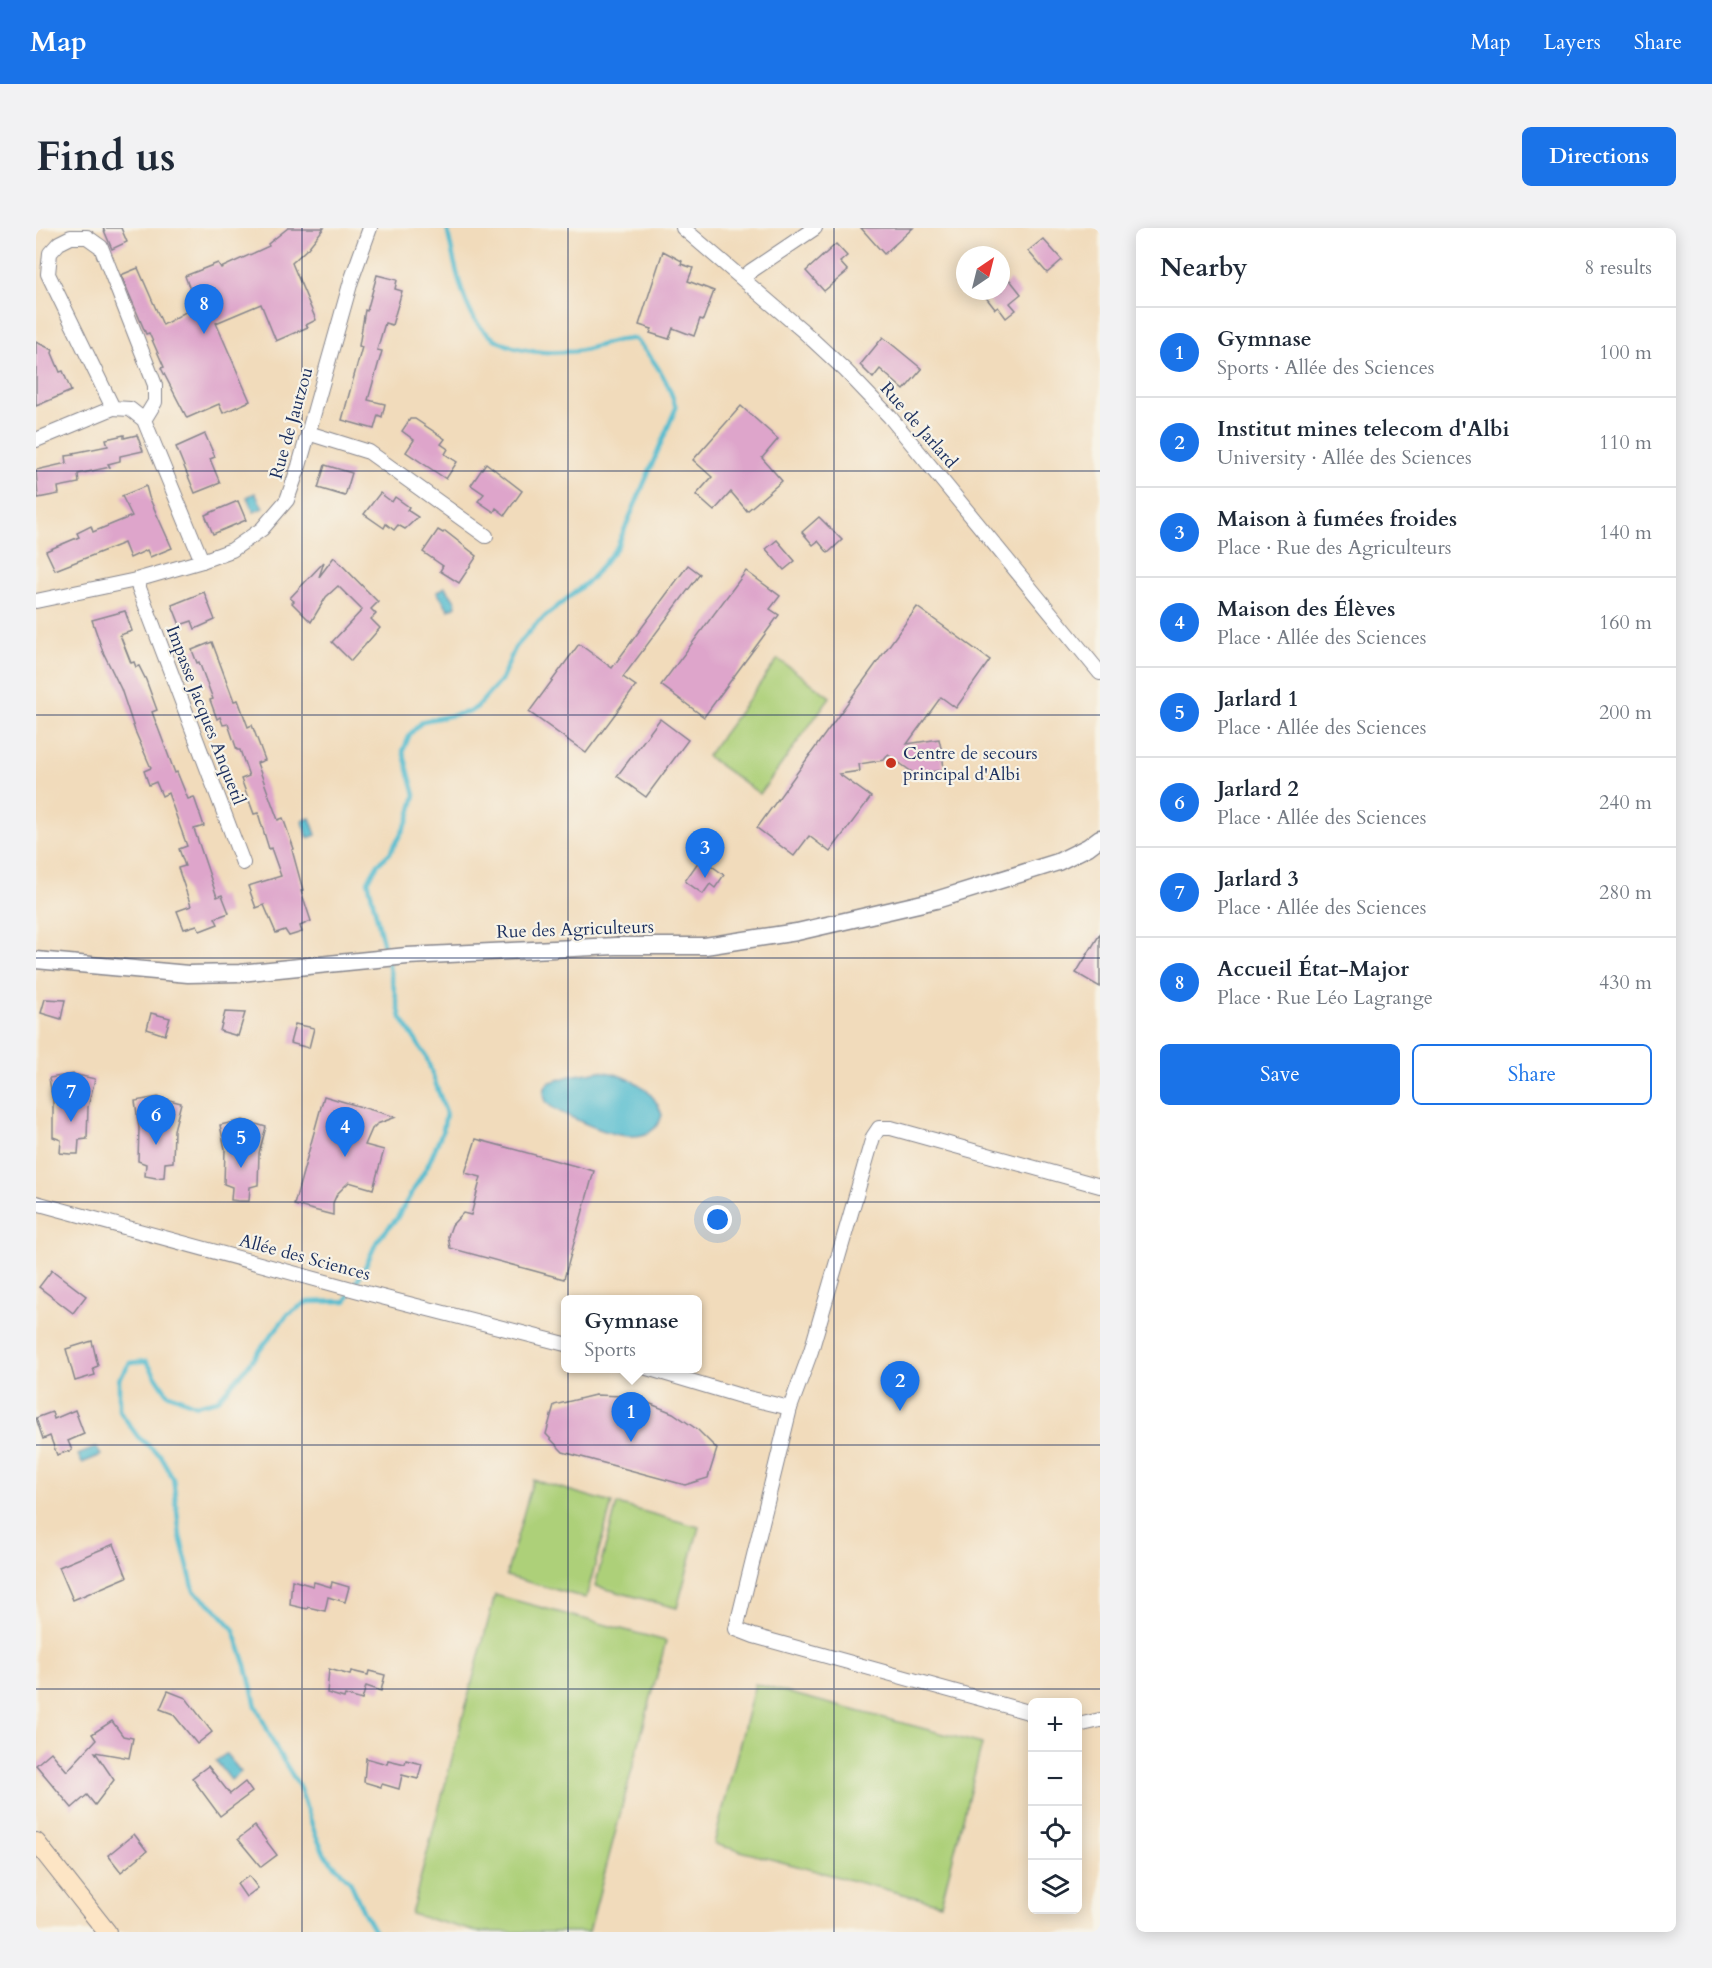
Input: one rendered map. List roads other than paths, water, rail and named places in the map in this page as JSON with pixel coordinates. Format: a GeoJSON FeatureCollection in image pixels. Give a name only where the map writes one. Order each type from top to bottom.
{"type":"FeatureCollection","features":[{"type":"Feature","properties":{"kind":"main road"},"geometry":{"type":"LineString","coordinates":[[36,1842],[107,1932]]}},
{"type":"Feature","properties":{"kind":"street","name":"Rue de Jautzou"},"geometry":{"type":"LineString","coordinates":[[36,601],[136,580],[202,561],[232,550],[262,529],[287,500],[299,466],[351,281],[370,228]]}},
{"type":"Feature","properties":{"kind":"street","name":"Rue de Jarlard"},"geometry":{"type":"LineString","coordinates":[[683,228],[743,278],[846,371],[890,417],[1100,673]]}},
{"type":"Feature","properties":{"kind":"street"},"geometry":{"type":"LineString","coordinates":[[743,278],[814,228]]}},
{"type":"Feature","properties":{"kind":"street"},"geometry":{"type":"LineString","coordinates":[[113,408],[48,274],[50,253],[59,243],[71,237],[87,237],[100,247],[119,289],[156,384],[155,402],[144,420]]}},
{"type":"Feature","properties":{"kind":"street"},"geometry":{"type":"LineString","coordinates":[[36,440],[113,408],[130,409],[144,420],[202,561]]}},
{"type":"Feature","properties":{"kind":"street"},"geometry":{"type":"LineString","coordinates":[[308,433],[369,452],[486,536]]}},
{"type":"Feature","properties":{"kind":"street","name":"Impasse Jacques Anquetil"},"geometry":{"type":"LineString","coordinates":[[136,580],[243,863]]}},
{"type":"Feature","properties":{"kind":"street","name":"Rue des Agriculteurs"},"geometry":{"type":"LineString","coordinates":[[36,960],[202,974],[240,973],[407,956],[616,946],[705,946],[797,932],[948,897],[1058,862],[1088,847],[1100,838]]}},
{"type":"Feature","properties":{"kind":"street"},"geometry":{"type":"LineString","coordinates":[[1028,1712],[754,1636],[736,1629],[790,1408],[811,1351],[873,1137],[879,1128],[891,1128],[1100,1186]]}},
{"type":"Feature","properties":{"kind":"street","name":"Allée des Sciences"},"geometry":{"type":"LineString","coordinates":[[36,1203],[370,1294],[561,1343]]}},
{"type":"Feature","properties":{"kind":"street"},"geometry":{"type":"LineString","coordinates":[[663,1373],[744,1398],[790,1408]]}},
{"type":"Feature","properties":{"kind":"street"},"geometry":{"type":"LineString","coordinates":[[1082,1724],[1100,1720]]}},
{"type":"Feature","properties":{"kind":"water"},"geometry":{"type":"Polygon","coordinates":[[[255,493],[263,508],[254,512],[247,497],[255,493]]]}},
{"type":"Feature","properties":{"kind":"water"},"geometry":{"type":"Polygon","coordinates":[[[445,587],[456,606],[449,610],[437,592],[445,587]]]}},
{"type":"Feature","properties":{"kind":"water"},"geometry":{"type":"Polygon","coordinates":[[[310,818],[316,835],[308,838],[302,821],[310,818]]]}},
{"type":"Feature","properties":{"kind":"water"},"geometry":{"type":"Polygon","coordinates":[[[600,1071],[620,1075],[646,1089],[658,1105],[662,1115],[656,1127],[647,1133],[635,1136],[608,1132],[560,1112],[546,1102],[544,1091],[548,1083],[570,1076],[600,1071]]]}},
{"type":"Feature","properties":{"kind":"water"},"geometry":{"type":"Polygon","coordinates":[[[97,1447],[101,1455],[82,1463],[78,1455],[97,1447]]]}},
{"type":"Feature","properties":{"kind":"water"},"geometry":{"type":"Polygon","coordinates":[[[226,1754],[241,1772],[231,1780],[216,1761],[226,1754]]]}},
{"type":"Feature","properties":{"kind":"waterway"},"geometry":{"type":"LineString","coordinates":[[386,955],[368,881],[378,864],[390,853],[408,821],[415,795],[403,751],[410,734],[423,721],[469,712],[477,707],[501,680],[515,648],[536,624],[591,579],[617,547],[676,408],[660,371],[635,339],[621,340],[583,350],[549,352],[507,345],[484,331],[475,320],[465,299],[447,228]]}},
{"type":"Feature","properties":{"kind":"waterway"},"geometry":{"type":"LineString","coordinates":[[375,1932],[350,1881],[325,1855],[316,1836],[299,1786],[277,1750],[256,1706],[246,1665],[233,1628],[215,1608],[194,1591],[180,1536],[173,1478],[160,1455],[138,1437],[119,1410],[119,1379],[130,1363],[146,1361],[167,1393],[196,1405],[217,1400],[246,1368],[287,1315],[307,1302],[346,1301],[377,1241],[397,1218],[428,1165],[443,1130],[446,1113],[426,1056],[401,1018],[388,963]]}},
{"type":"Feature","properties":{"kind":"place","name":"Accueil État-Major"},"geometry":{"type":"Point","coordinates":[204,334]}},
{"type":"Feature","properties":{"kind":"place","name":"Centre de secours principal d'Albi"},"geometry":{"type":"Point","coordinates":[891,763]}},
{"type":"Feature","properties":{"kind":"place","name":"Maison à fumées froides"},"geometry":{"type":"Point","coordinates":[705,878]}},
{"type":"Feature","properties":{"kind":"place","name":"Jarlard 3"},"geometry":{"type":"Point","coordinates":[71,1122]}},
{"type":"Feature","properties":{"kind":"place","name":"Jarlard 2"},"geometry":{"type":"Point","coordinates":[156,1145]}},
{"type":"Feature","properties":{"kind":"place","name":"Maison des Élèves"},"geometry":{"type":"Point","coordinates":[345,1157]}},
{"type":"Feature","properties":{"kind":"place","name":"Jarlard 1"},"geometry":{"type":"Point","coordinates":[241,1168]}},
{"type":"Feature","properties":{"kind":"place","name":"Institut mines telecom d'Albi"},"geometry":{"type":"Point","coordinates":[900,1411]}},
{"type":"Feature","properties":{"kind":"place","name":"Gymnase"},"geometry":{"type":"Point","coordinates":[631,1442]}}]}
